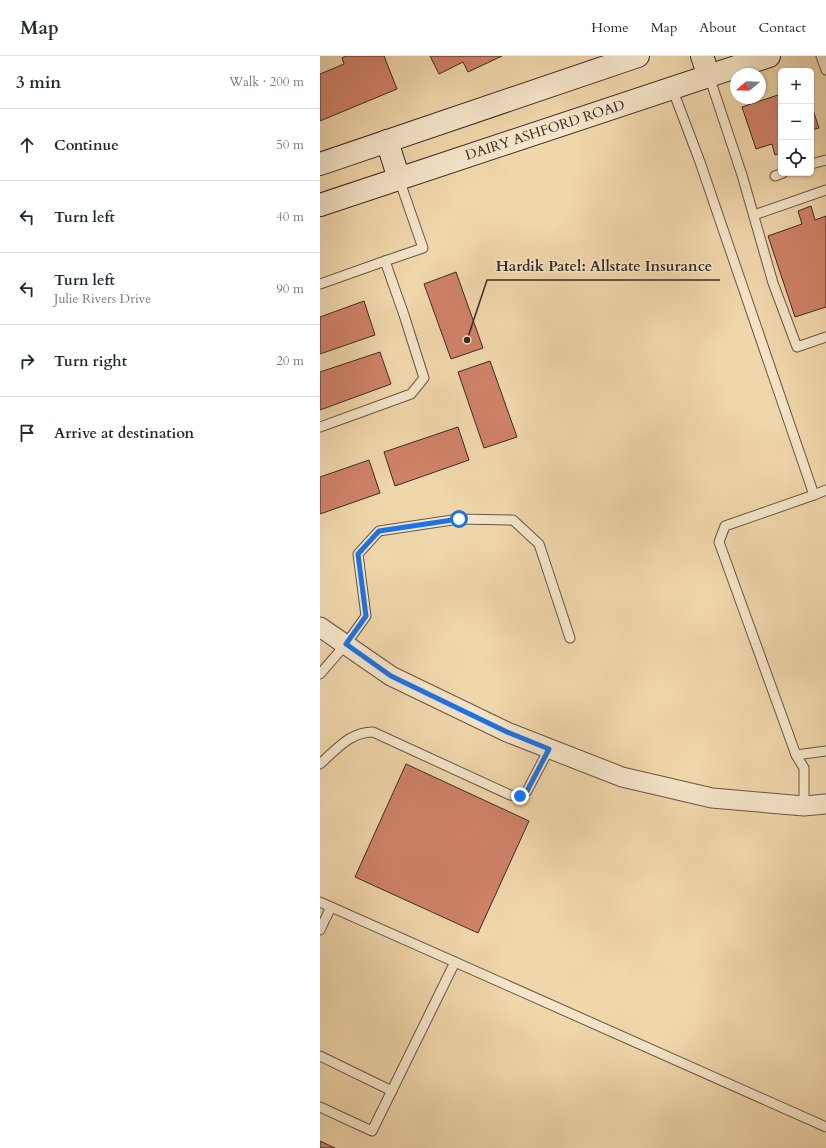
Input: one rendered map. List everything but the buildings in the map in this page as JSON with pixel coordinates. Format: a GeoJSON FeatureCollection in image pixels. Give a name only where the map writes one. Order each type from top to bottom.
{"type":"FeatureCollection","features":[{"type":"Feature","properties":{"kind":"main road"},"geometry":{"type":"LineString","coordinates":[[320,164],[638,56]]}},
{"type":"Feature","properties":{"kind":"main road"},"geometry":{"type":"LineString","coordinates":[[702,56],[709,76]]}},
{"type":"Feature","properties":{"kind":"main road","name":"DAIRY ASHFORD ROAD"},"geometry":{"type":"LineString","coordinates":[[320,205],[769,56]]}},
{"type":"Feature","properties":{"kind":"main road"},"geometry":{"type":"LineString","coordinates":[[387,141],[399,179]]}},
{"type":"Feature","properties":{"kind":"street"},"geometry":{"type":"LineString","coordinates":[[320,627],[391,676],[507,732],[622,777],[712,798],[804,806],[826,804]]}},
{"type":"Feature","properties":{"kind":"lane"},"geometry":{"type":"LineString","coordinates":[[821,56],[826,70]]}},
{"type":"Feature","properties":{"kind":"lane"},"geometry":{"type":"LineString","coordinates":[[709,76],[742,175],[773,283],[797,347],[826,337]]}},
{"type":"Feature","properties":{"kind":"lane"},"geometry":{"type":"LineString","coordinates":[[672,88],[700,162],[814,495]]}},
{"type":"Feature","properties":{"kind":"lane"},"geometry":{"type":"LineString","coordinates":[[814,163],[826,160]]}},
{"type":"Feature","properties":{"kind":"lane"},"geometry":{"type":"LineString","coordinates":[[320,284],[423,248],[399,179]]}},
{"type":"Feature","properties":{"kind":"lane"},"geometry":{"type":"LineString","coordinates":[[754,215],[826,190]]}},
{"type":"Feature","properties":{"kind":"lane"},"geometry":{"type":"LineString","coordinates":[[320,427],[411,394],[424,378],[385,261]]}},
{"type":"Feature","properties":{"kind":"lane"},"geometry":{"type":"LineString","coordinates":[[804,806],[804,768],[796,755],[719,542],[726,526],[826,490]]}},
{"type":"Feature","properties":{"kind":"lane"},"geometry":{"type":"LineString","coordinates":[[320,674],[346,644],[366,616],[358,554],[379,531],[459,519],[513,520],[539,544],[570,638]]}},
{"type":"Feature","properties":{"kind":"lane"},"geometry":{"type":"LineString","coordinates":[[320,764],[353,735],[364,732],[373,732],[510,795],[520,796],[527,791],[549,749]]}},
{"type":"Feature","properties":{"kind":"lane"},"geometry":{"type":"LineString","coordinates":[[796,755],[826,751]]}},
{"type":"Feature","properties":{"kind":"lane"},"geometry":{"type":"LineString","coordinates":[[320,902],[826,1127]]}},
{"type":"Feature","properties":{"kind":"lane"},"geometry":{"type":"LineString","coordinates":[[320,930],[331,907]]}},
{"type":"Feature","properties":{"kind":"lane"},"geometry":{"type":"LineString","coordinates":[[320,1108],[372,1131],[455,962]]}},
{"type":"Feature","properties":{"kind":"lane"},"geometry":{"type":"LineString","coordinates":[[320,1056],[392,1091]]}},
{"type":"Feature","properties":{"kind":"place","name":"Hardik Patel: Allstate Insurance"},"geometry":{"type":"Point","coordinates":[467,340]}},
{"type":"Feature","properties":{"kind":"route"},"geometry":{"type":"LineString","coordinates":[[459,519],[379,531],[358,554],[366,616],[346,644],[391,676],[507,732],[549,749],[527,791],[520,796]]}}]}
